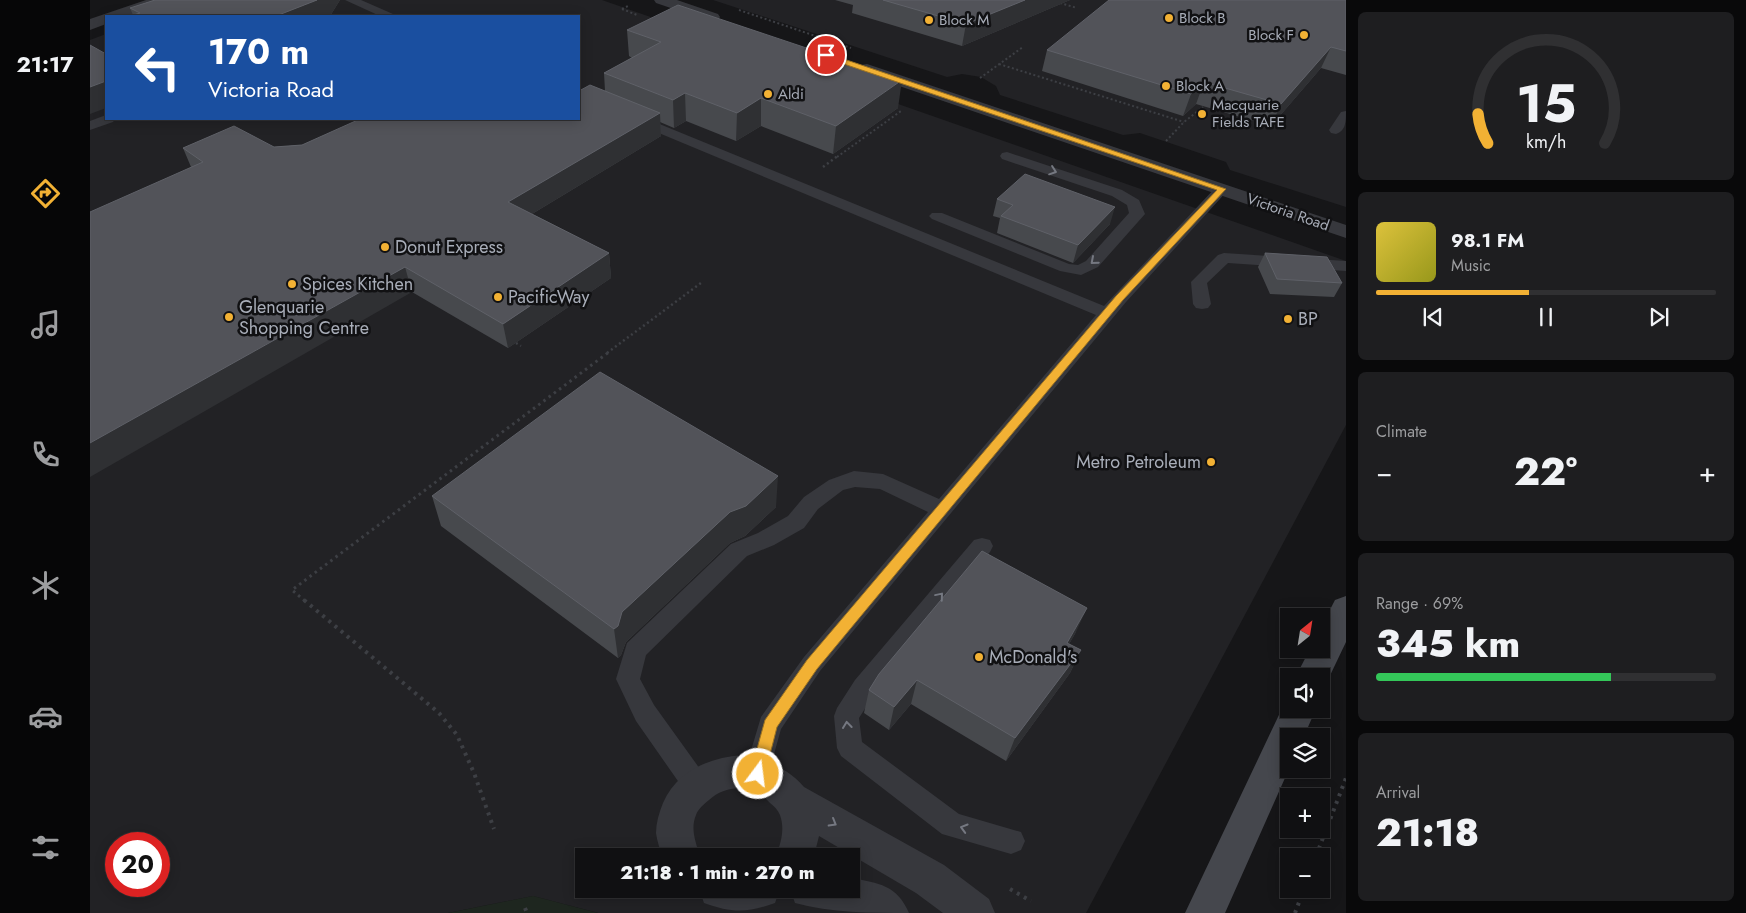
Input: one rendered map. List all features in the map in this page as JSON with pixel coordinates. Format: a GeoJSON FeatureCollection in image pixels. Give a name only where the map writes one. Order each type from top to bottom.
{"type":"FeatureCollection","features":[{"type":"Feature","properties":{"kind":"main road"},"geometry":{"type":"LineString","coordinates":[[1317,668],[1346,609]]}},
{"type":"Feature","properties":{"kind":"main road"},"geometry":{"type":"LineString","coordinates":[[1205,913],[1295,718]]}},
{"type":"Feature","properties":{"kind":"street"},"geometry":{"type":"LineString","coordinates":[[117,15],[162,0]]}},
{"type":"Feature","properties":{"kind":"street"},"geometry":{"type":"LineString","coordinates":[[662,0],[728,22]]}},
{"type":"Feature","properties":{"kind":"street"},"geometry":{"type":"LineString","coordinates":[[90,25],[105,19]]}},
{"type":"Feature","properties":{"kind":"street","name":"Victoria Road"},"geometry":{"type":"LineString","coordinates":[[850,64],[1346,232]]}},
{"type":"Feature","properties":{"kind":"street"},"geometry":{"type":"LineString","coordinates":[[679,848],[675,836],[675,821],[682,801],[696,785],[714,774],[735,770],[758,774],[776,783],[791,799],[930,880],[975,913]]}},
{"type":"Feature","properties":{"kind":"street"},"geometry":{"type":"LineString","coordinates":[[791,799],[799,818],[801,840],[798,848]]}},
{"type":"Feature","properties":{"kind":"street"},"geometry":{"type":"LineString","coordinates":[[855,898],[876,902],[889,913]]}},
{"type":"Feature","properties":{"kind":"lane"},"geometry":{"type":"LineString","coordinates":[[350,0],[387,15]]}},
{"type":"Feature","properties":{"kind":"lane"},"geometry":{"type":"LineString","coordinates":[[367,15],[377,11]]}},
{"type":"Feature","properties":{"kind":"lane"},"geometry":{"type":"LineString","coordinates":[[624,114],[1107,313]]}},
{"type":"Feature","properties":{"kind":"lane"},"geometry":{"type":"LineString","coordinates":[[1336,130],[1346,115]]}},
{"type":"Feature","properties":{"kind":"lane"},"geometry":{"type":"LineString","coordinates":[[90,126],[105,120]]}},
{"type":"Feature","properties":{"kind":"lane"},"geometry":{"type":"LineString","coordinates":[[937,216],[1066,268],[1081,270],[1092,264],[1137,214],[1134,203],[1116,193],[1007,156]]}},
{"type":"Feature","properties":{"kind":"lane"},"geometry":{"type":"LineString","coordinates":[[758,774],[770,725],[807,672],[1107,313],[1222,189]]}},
{"type":"Feature","properties":{"kind":"lane"},"geometry":{"type":"LineString","coordinates":[[1202,304],[1199,282],[1224,258],[1346,266]]}},
{"type":"Feature","properties":{"kind":"lane"},"geometry":{"type":"LineString","coordinates":[[696,785],[645,713],[628,679],[635,650],[739,550],[766,539],[796,522],[811,503],[836,485],[854,479],[883,482],[942,509]]}},
{"type":"Feature","properties":{"kind":"lane"},"geometry":{"type":"LineString","coordinates":[[982,546],[864,688],[846,716],[850,748],[952,825],[1011,841]]}},
{"type":"Feature","properties":{"kind":"path"},"geometry":{"type":"LineString","coordinates":[[1059,2],[1077,8]]}},
{"type":"Feature","properties":{"kind":"path"},"geometry":{"type":"LineString","coordinates":[[622,9],[630,5]]}},
{"type":"Feature","properties":{"kind":"path"},"geometry":{"type":"LineString","coordinates":[[976,82],[1023,47]]}},
{"type":"Feature","properties":{"kind":"path"},"geometry":{"type":"LineString","coordinates":[[999,64],[1184,122]]}},
{"type":"Feature","properties":{"kind":"path"},"geometry":{"type":"LineString","coordinates":[[820,174],[823,167],[906,107]]}},
{"type":"Feature","properties":{"kind":"path"},"geometry":{"type":"LineString","coordinates":[[1162,146],[1184,122],[1203,107]]}},
{"type":"Feature","properties":{"kind":"path"},"geometry":{"type":"LineString","coordinates":[[494,829],[474,773],[457,735],[440,713],[292,590],[574,376],[701,283]]}},
{"type":"Feature","properties":{"kind":"path"},"geometry":{"type":"LineString","coordinates":[[516,343],[521,346]]}},
{"type":"Feature","properties":{"kind":"path"},"geometry":{"type":"LineString","coordinates":[[1319,848],[1346,778]]}},
{"type":"Feature","properties":{"kind":"path"},"geometry":{"type":"LineString","coordinates":[[1006,887],[1031,901]]}},
{"type":"Feature","properties":{"kind":"path"},"geometry":{"type":"LineString","coordinates":[[1295,913],[1300,898]]}},
{"type":"Feature","properties":{"kind":"path"},"geometry":{"type":"LineString","coordinates":[[1297,907],[1301,913]]}},
{"type":"Feature","properties":{"kind":"shaded area"},"geometry":{"type":"Polygon","coordinates":[[[203,0],[602,0],[1346,261],[1346,425],[1086,913],[598,913],[533,896],[448,913],[90,913],[90,40],[105,34],[105,120],[580,120],[580,15],[160,15],[203,0]]]}},
{"type":"Feature","properties":{"kind":"shaded area","name":"Macquarie Fields TAFE"},"geometry":{"type":"Polygon","coordinates":[[[713,0],[1346,0],[1346,207],[1230,170],[1226,162],[1140,133],[1123,135],[1000,95],[996,86],[981,77],[962,74],[947,77],[713,0]]]}},
{"type":"Feature","properties":{"kind":"shaded area"},"geometry":{"type":"Polygon","coordinates":[[[533,896],[598,913],[448,913],[533,896]]]}},
{"type":"Feature","properties":{"kind":"building"},"geometry":{"type":"Polygon","coordinates":[[[155,0],[317,0],[279,15],[133,15],[140,13],[130,8],[155,0]]]}},
{"type":"Feature","properties":{"kind":"building"},"geometry":{"type":"Polygon","coordinates":[[[883,0],[1025,0],[966,24],[883,0]]]}},
{"type":"Feature","properties":{"kind":"building"},"geometry":{"type":"Polygon","coordinates":[[[1109,0],[1346,0],[1346,51],[1331,47],[1281,104],[1204,82],[1191,94],[1047,50],[1109,0]]]}},
{"type":"Feature","properties":{"kind":"building"},"geometry":{"type":"Polygon","coordinates":[[[678,5],[902,80],[836,126],[761,98],[737,113],[685,93],[673,100],[604,73],[661,42],[627,30],[678,5]]]}},
{"type":"Feature","properties":{"kind":"building"},"geometry":{"type":"Polygon","coordinates":[[[90,45],[105,53],[105,81],[90,87],[90,45]]]}},
{"type":"Feature","properties":{"kind":"building","name":"Glenquarie Shopping Centre"},"geometry":{"type":"Polygon","coordinates":[[[590,85],[660,113],[508,202],[609,253],[503,324],[405,267],[90,443],[90,212],[203,162],[183,148],[234,126],[274,147],[302,145],[358,120],[580,120],[580,90],[590,85]]]}},
{"type":"Feature","properties":{"kind":"building"},"geometry":{"type":"Polygon","coordinates":[[[1025,174],[1115,207],[1078,245],[1001,216],[1013,205],[997,199],[1025,174]]]}},
{"type":"Feature","properties":{"kind":"building"},"geometry":{"type":"Polygon","coordinates":[[[1265,253],[1327,257],[1342,283],[1277,279],[1265,253]]]}},
{"type":"Feature","properties":{"kind":"building"},"geometry":{"type":"Polygon","coordinates":[[[600,372],[778,476],[746,506],[730,512],[622,612],[618,626],[614,629],[432,496],[600,372]]]}},
{"type":"Feature","properties":{"kind":"building"},"geometry":{"type":"Polygon","coordinates":[[[982,551],[1087,608],[1067,643],[1081,650],[1015,738],[917,680],[894,707],[869,690],[879,674],[982,551]]]}},
{"type":"Feature","properties":{"kind":"place","name":"Block B"},"geometry":{"type":"Point","coordinates":[1169,18]}},
{"type":"Feature","properties":{"kind":"place","name":"Block M"},"geometry":{"type":"Point","coordinates":[929,20]}},
{"type":"Feature","properties":{"kind":"place","name":"Block F"},"geometry":{"type":"Point","coordinates":[1304,35]}},
{"type":"Feature","properties":{"kind":"place","name":"Block A"},"geometry":{"type":"Point","coordinates":[1166,86]}},
{"type":"Feature","properties":{"kind":"place","name":"Aldi"},"geometry":{"type":"Point","coordinates":[768,94]}},
{"type":"Feature","properties":{"kind":"place","name":"Macquarie Fields TAFE"},"geometry":{"type":"Point","coordinates":[1202,114]}},
{"type":"Feature","properties":{"kind":"place","name":"Donut Express"},"geometry":{"type":"Point","coordinates":[385,247]}},
{"type":"Feature","properties":{"kind":"place","name":"Spices Kitchen"},"geometry":{"type":"Point","coordinates":[292,284]}},
{"type":"Feature","properties":{"kind":"place","name":"PacificWay"},"geometry":{"type":"Point","coordinates":[498,297]}},
{"type":"Feature","properties":{"kind":"place","name":"Glenquarie Shopping Centre"},"geometry":{"type":"Point","coordinates":[229,317]}},
{"type":"Feature","properties":{"kind":"place","name":"BP"},"geometry":{"type":"Point","coordinates":[1288,319]}},
{"type":"Feature","properties":{"kind":"place","name":"Metro Petroleum"},"geometry":{"type":"Point","coordinates":[1211,462]}},
{"type":"Feature","properties":{"kind":"place","name":"McDonald's"},"geometry":{"type":"Point","coordinates":[979,657]}},
{"type":"Feature","properties":{"kind":"route"},"geometry":{"type":"LineString","coordinates":[[758,774],[770,725],[812,664],[1120,298],[1222,189],[1037,128],[826,55]]}}]}
